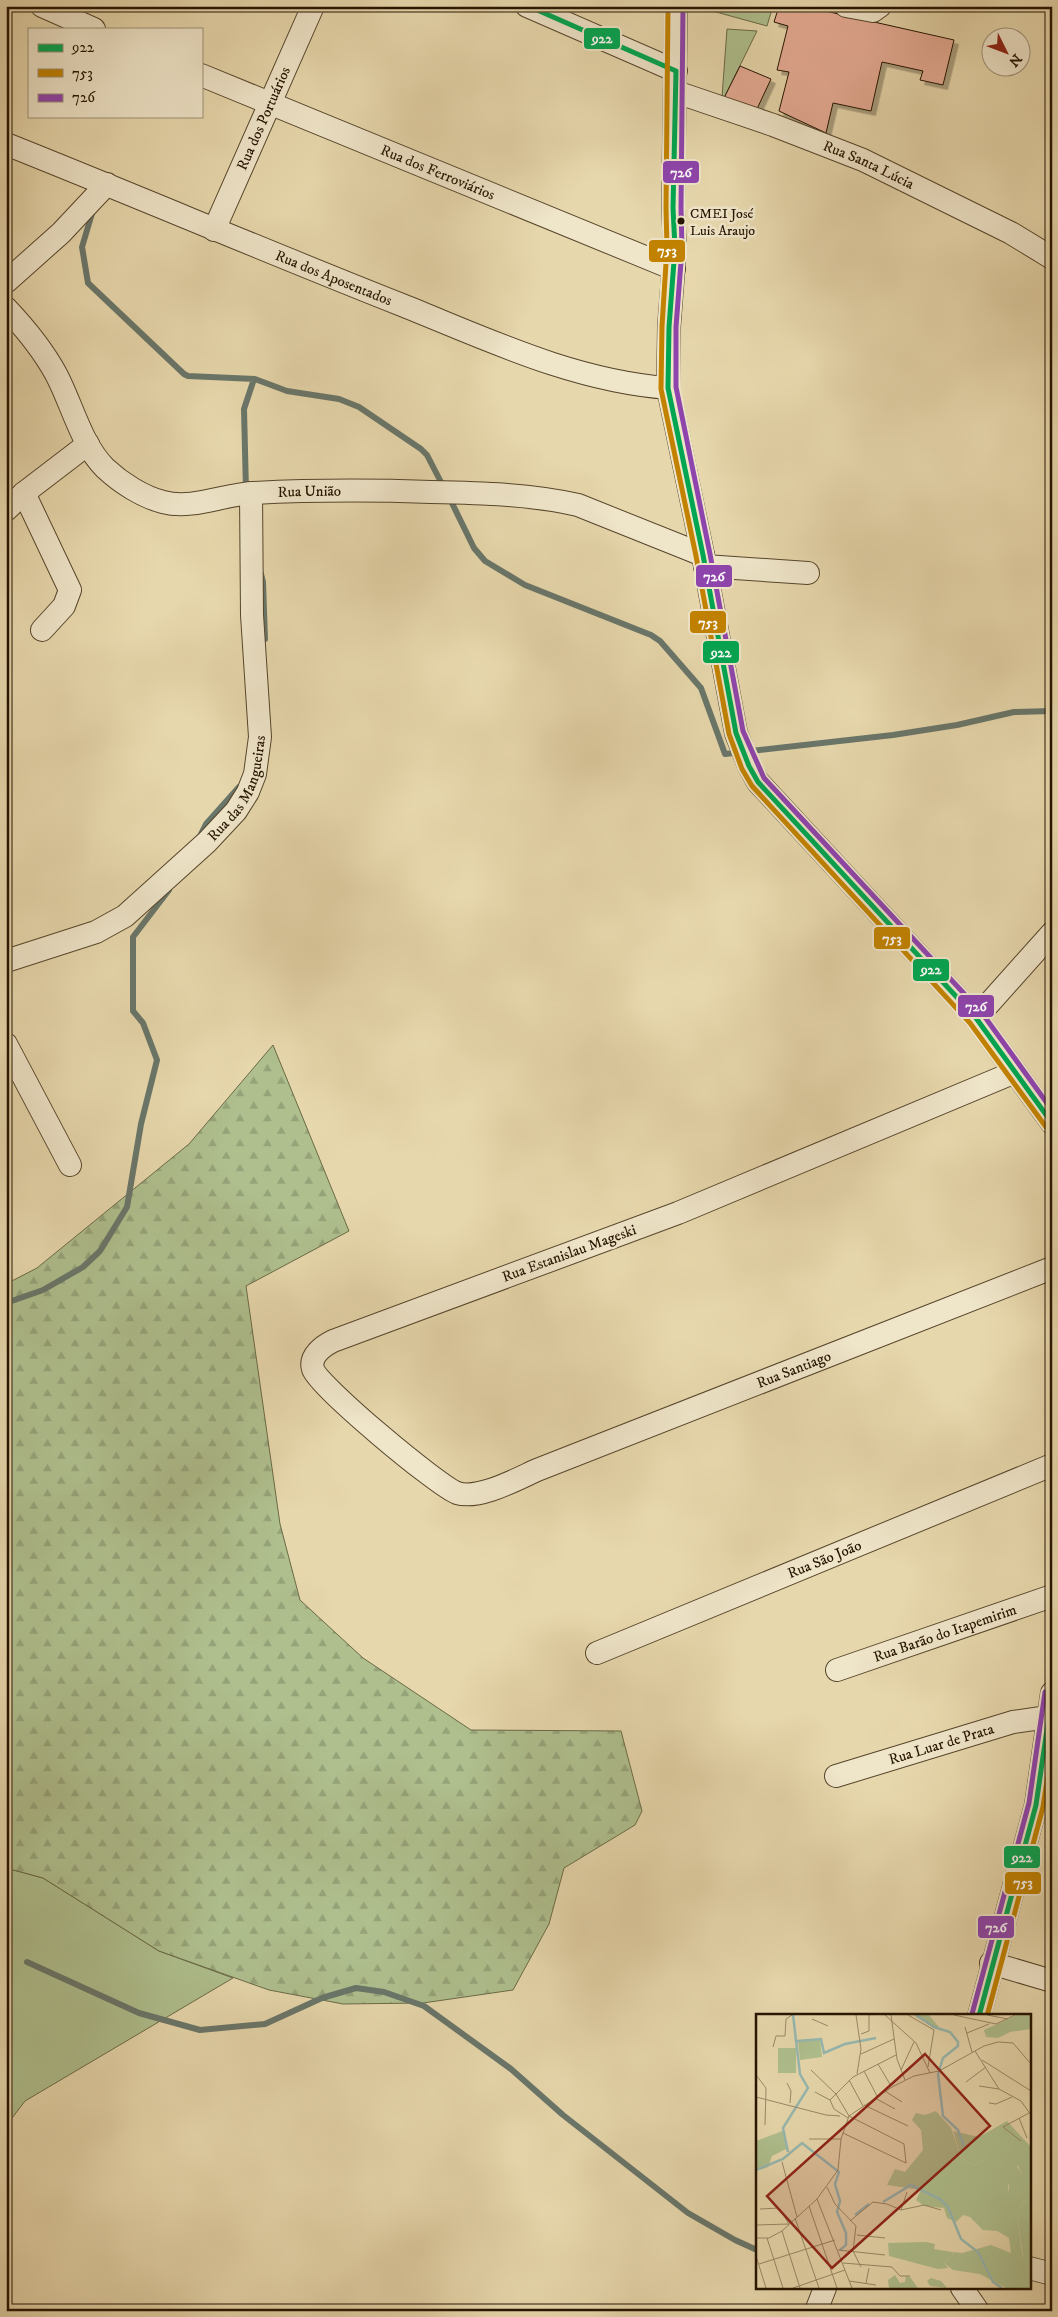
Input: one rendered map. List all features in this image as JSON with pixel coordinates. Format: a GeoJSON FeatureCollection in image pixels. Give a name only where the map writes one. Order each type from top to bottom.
{"type":"FeatureCollection","features":[{"type":"Feature","properties":{"kind":"street"},"geometry":{"type":"LineString","coordinates":[[42,6],[92,28]]}},
{"type":"Feature","properties":{"kind":"street","name":"Rua dos Portuários"},"geometry":{"type":"LineString","coordinates":[[214,230],[313,6]]}},
{"type":"Feature","properties":{"kind":"street","name":"Rua Santa Lúcia"},"geometry":{"type":"LineString","coordinates":[[527,6],[676,82],[773,125],[863,160],[1011,233],[1052,258]]}},
{"type":"Feature","properties":{"kind":"street"},"geometry":{"type":"LineString","coordinates":[[676,6],[674,269],[669,326],[668,388],[704,560],[736,733],[749,766],[771,797],[976,1018],[1052,1123]]}},
{"type":"Feature","properties":{"kind":"street"},"geometry":{"type":"LineString","coordinates":[[846,6],[873,11],[880,6]]}},
{"type":"Feature","properties":{"kind":"street","name":"Rua dos Ferroviários"},"geometry":{"type":"LineString","coordinates":[[202,75],[270,105],[674,269]]}},
{"type":"Feature","properties":{"kind":"street","name":"Rua dos Aposentados"},"geometry":{"type":"LineString","coordinates":[[6,144],[538,360],[604,380],[668,388]]}},
{"type":"Feature","properties":{"kind":"street"},"geometry":{"type":"LineString","coordinates":[[6,282],[61,234],[107,184]]}},
{"type":"Feature","properties":{"kind":"street","name":"Rua União"},"geometry":{"type":"LineString","coordinates":[[6,308],[38,345],[56,374],[88,444],[105,467],[144,496],[165,503],[192,504],[250,493],[362,490],[493,493],[578,505],[704,560],[808,573]]}},
{"type":"Feature","properties":{"kind":"street"},"geometry":{"type":"LineString","coordinates":[[6,510],[24,493],[88,444]]}},
{"type":"Feature","properties":{"kind":"street"},"geometry":{"type":"LineString","coordinates":[[24,493],[70,590],[64,606],[42,630]]}},
{"type":"Feature","properties":{"kind":"street","name":"Rua das Mangueiras"},"geometry":{"type":"LineString","coordinates":[[6,961],[96,932],[125,916],[208,842],[236,811],[248,792],[255,774],[260,737],[252,615],[250,493]]}},
{"type":"Feature","properties":{"kind":"street"},"geometry":{"type":"LineString","coordinates":[[976,1018],[1052,933]]}},
{"type":"Feature","properties":{"kind":"street"},"geometry":{"type":"LineString","coordinates":[[6,1044],[70,1165]]}},
{"type":"Feature","properties":{"kind":"street","name":"Rua Estanislau Mageski"},"geometry":{"type":"LineString","coordinates":[[458,1493],[418,1468],[319,1379],[313,1370],[312,1362],[323,1346],[678,1213],[1016,1072]]}},
{"type":"Feature","properties":{"kind":"street","name":"Rua Santiago"},"geometry":{"type":"LineString","coordinates":[[458,1493],[482,1492],[503,1486],[537,1470],[1052,1268]]}},
{"type":"Feature","properties":{"kind":"street","name":"Rua São João"},"geometry":{"type":"LineString","coordinates":[[597,1653],[1052,1465]]}},
{"type":"Feature","properties":{"kind":"street","name":"Rua Barão do Itapemirim"},"geometry":{"type":"LineString","coordinates":[[837,1670],[1052,1596]]}},
{"type":"Feature","properties":{"kind":"street"},"geometry":{"type":"LineString","coordinates":[[979,2014],[991,1963],[1044,1807],[1048,1718],[1052,1692]]}},
{"type":"Feature","properties":{"kind":"street","name":"Rua Luar de Prata"},"geometry":{"type":"LineString","coordinates":[[836,1776],[1013,1722],[1048,1718]]}},
{"type":"Feature","properties":{"kind":"street"},"geometry":{"type":"LineString","coordinates":[[991,1963],[1052,1982]]}},
{"type":"Feature","properties":{"kind":"street"},"geometry":{"type":"LineString","coordinates":[[1030,2268],[1052,2274]]}},
{"type":"Feature","properties":{"kind":"street"},"geometry":{"type":"LineString","coordinates":[[816,2311],[824,2290]]}},
{"type":"Feature","properties":{"kind":"street"},"geometry":{"type":"LineString","coordinates":[[963,2290],[978,2311]]}},
{"type":"Feature","properties":{"kind":"green space"},"geometry":{"type":"Polygon","coordinates":[[[694,6],[773,6],[767,26],[694,6]]]}},
{"type":"Feature","properties":{"kind":"green space"},"geometry":{"type":"Polygon","coordinates":[[[727,29],[757,31],[724,98],[722,97],[727,29]]]}},
{"type":"Feature","properties":{"kind":"green space"},"geometry":{"type":"Polygon","coordinates":[[[273,1045],[349,1231],[246,1286],[280,1524],[300,1600],[363,1658],[471,1730],[621,1731],[642,1811],[635,1825],[564,1868],[549,1924],[513,1990],[423,2003],[343,2004],[269,1990],[159,1951],[43,1878],[6,1868],[6,1284],[37,1268],[189,1144],[273,1045]]]}},
{"type":"Feature","properties":{"kind":"green space"},"geometry":{"type":"Polygon","coordinates":[[[6,1868],[43,1878],[159,1951],[233,1978],[25,2101],[6,2126],[6,1868]]]}},
{"type":"Feature","properties":{"kind":"building"},"geometry":{"type":"Polygon","coordinates":[[[779,6],[803,6],[954,40],[943,85],[920,80],[923,71],[882,62],[871,111],[833,103],[826,133],[779,111],[789,72],[777,70],[788,26],[774,22],[779,6]]]}},
{"type":"Feature","properties":{"kind":"building"},"geometry":{"type":"Polygon","coordinates":[[[740,66],[771,79],[756,111],[724,98],[740,66]]]}},
{"type":"Feature","properties":{"kind":"waterway"},"geometry":{"type":"LineString","coordinates":[[93,210],[82,247],[88,283],[184,374],[188,376],[255,379],[287,391],[339,399],[359,407],[421,449],[427,455],[444,488]]}},
{"type":"Feature","properties":{"kind":"waterway"},"geometry":{"type":"LineString","coordinates":[[246,491],[244,409],[254,379]]}},
{"type":"Feature","properties":{"kind":"waterway"},"geometry":{"type":"LineString","coordinates":[[449,497],[474,548],[485,561],[525,585],[651,635],[660,641],[701,688],[725,754],[893,735],[957,725],[1014,712],[1052,711]]}},
{"type":"Feature","properties":{"kind":"waterway"},"geometry":{"type":"LineString","coordinates":[[261,574],[263,582],[265,639]]}},
{"type":"Feature","properties":{"kind":"waterway"},"geometry":{"type":"LineString","coordinates":[[200,836],[206,824],[239,787]]}},
{"type":"Feature","properties":{"kind":"waterway"},"geometry":{"type":"LineString","coordinates":[[6,1303],[43,1290],[83,1267],[100,1251],[127,1207],[141,1124],[157,1060],[143,1023],[133,1011],[133,937],[169,890]]}},
{"type":"Feature","properties":{"kind":"waterway"},"geometry":{"type":"LineString","coordinates":[[27,1962],[139,2013],[200,2030],[265,2024],[322,1998],[356,1988],[384,1992],[424,2006],[511,2069],[563,2115],[688,2213],[735,2240],[756,2250]]}},
{"type":"Feature","properties":{"kind":"transit line","name":"922"},"geometry":{"type":"LineString","coordinates":[[528,6],[676,71]]}},
{"type":"Feature","properties":{"kind":"transit line","name":"753"},"geometry":{"type":"LineString","coordinates":[[668,6],[667,248],[662,326],[661,389],[696,556],[729,734],[742,769],[752,786],[970,1023],[1046,1127]]}},
{"type":"Feature","properties":{"kind":"transit line","name":"726"},"geometry":{"type":"LineString","coordinates":[[683,6],[682,249],[676,327],[676,387],[743,731],[764,778],[982,1013],[1052,1110]]}},
{"type":"Feature","properties":{"kind":"transit line","name":"922"},"geometry":{"type":"LineString","coordinates":[[676,71],[673,208],[675,248],[669,327],[668,388],[703,555],[736,733],[749,766],[758,782],[976,1018],[1052,1123]]}},
{"type":"Feature","properties":{"kind":"transit line","name":"726"},"geometry":{"type":"LineString","coordinates":[[972,2014],[1029,1803],[1045,1692]]}},
{"type":"Feature","properties":{"kind":"transit line","name":"922"},"geometry":{"type":"LineString","coordinates":[[980,2014],[1036,1805],[1052,1695]]}},
{"type":"Feature","properties":{"kind":"transit line","name":"753"},"geometry":{"type":"LineString","coordinates":[[988,2014],[1043,1807],[1052,1748]]}},
{"type":"Feature","properties":{"kind":"place","name":"CMEI José Luis Araujo"},"geometry":{"type":"Point","coordinates":[681,221]}}]}
